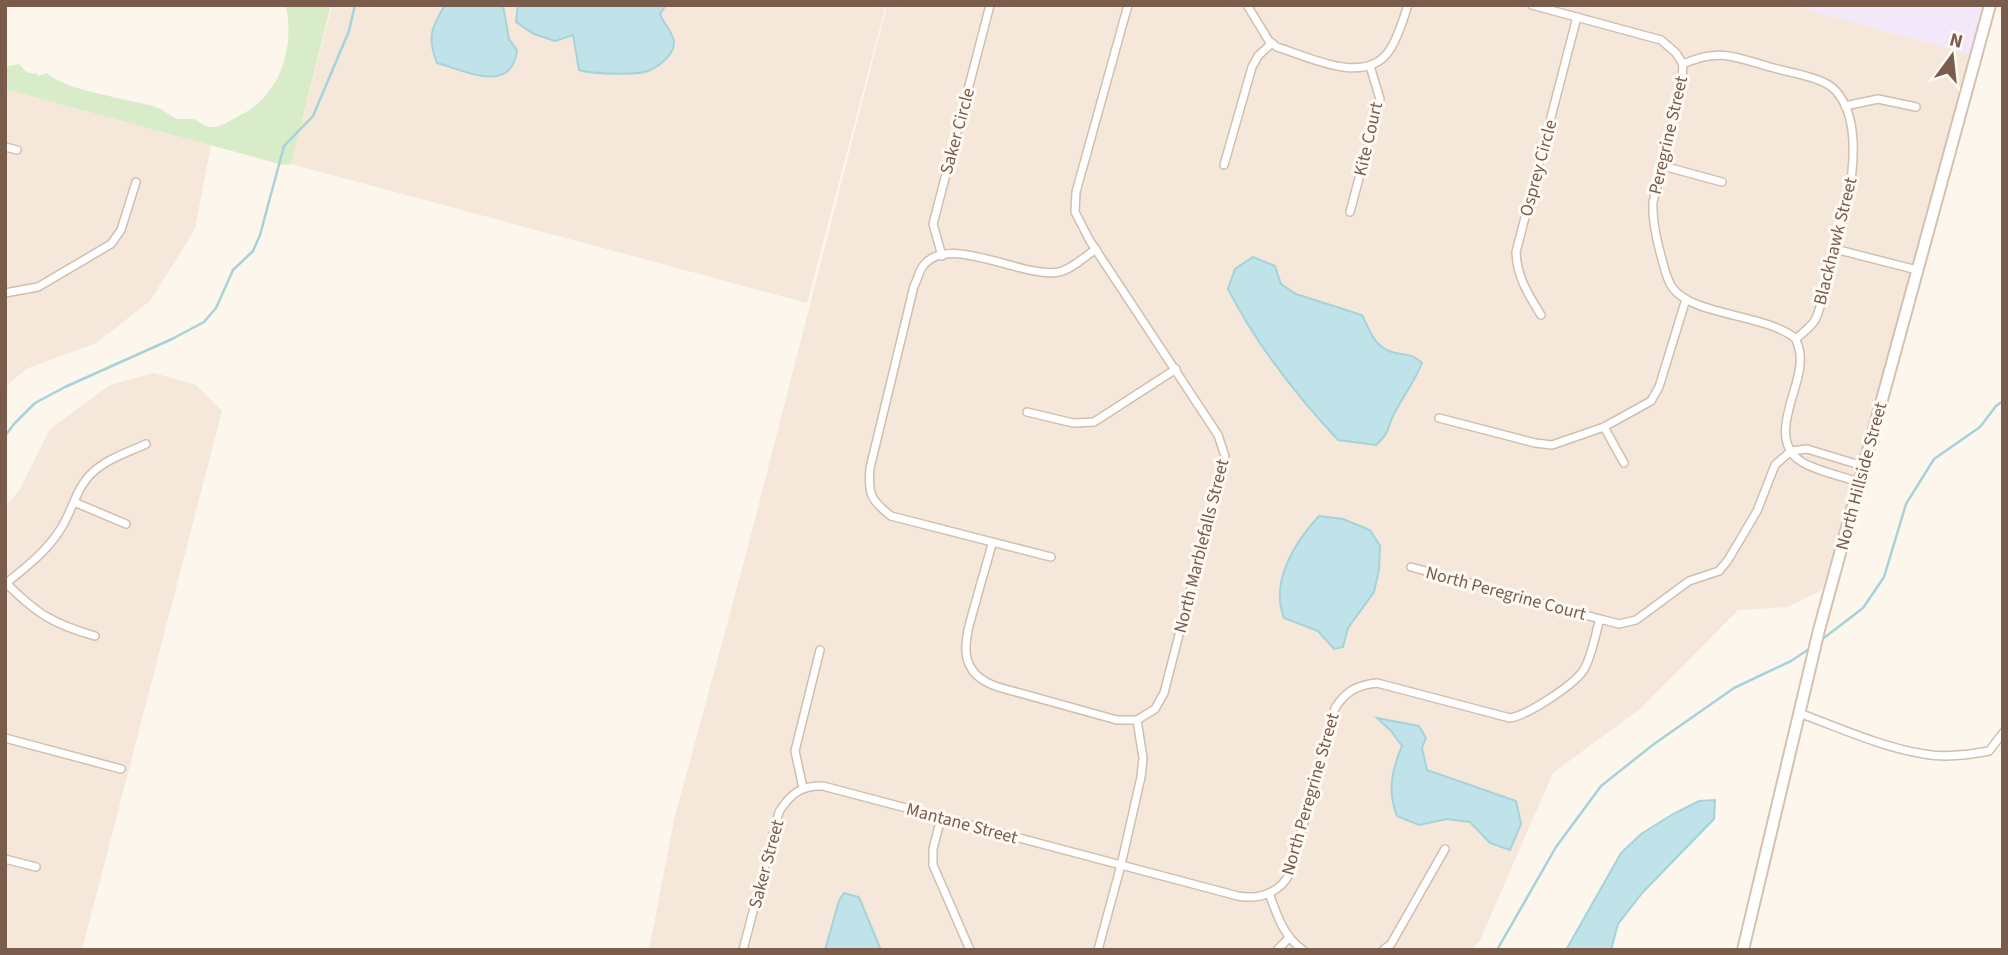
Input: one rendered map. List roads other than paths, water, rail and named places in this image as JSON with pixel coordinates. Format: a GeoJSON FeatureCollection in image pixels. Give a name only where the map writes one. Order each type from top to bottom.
{"type":"FeatureCollection","features":[{"type":"Feature","properties":{"kind":"main road","name":"North Hillside Street"},"geometry":{"type":"LineString","coordinates":[[1743,950],[1819,630],[1990,5]]}},
{"type":"Feature","properties":{"kind":"street","name":"Saker Circle"},"geometry":{"type":"LineString","coordinates":[[942,256],[933,224],[990,5]]}},
{"type":"Feature","properties":{"kind":"street","name":"North Marblefalls Street"},"geometry":{"type":"LineString","coordinates":[[1128,5],[1076,192],[1075,212],[1221,442],[1224,463],[1164,693],[1155,709],[1138,720]]}},
{"type":"Feature","properties":{"kind":"street"},"geometry":{"type":"LineString","coordinates":[[1247,5],[1272,43],[1278,47],[1341,66],[1366,68],[1378,62],[1390,50],[1408,5]]}},
{"type":"Feature","properties":{"kind":"street"},"geometry":{"type":"LineString","coordinates":[[1532,5],[1661,40],[1676,53],[1683,64],[1712,54],[1741,59],[1829,84],[1845,106],[1878,99],[1916,107]]}},
{"type":"Feature","properties":{"kind":"street","name":"Osprey Circle"},"geometry":{"type":"LineString","coordinates":[[1541,315],[1522,284],[1516,252],[1577,17]]}},
{"type":"Feature","properties":{"kind":"street"},"geometry":{"type":"LineString","coordinates":[[1224,165],[1252,67],[1258,56],[1272,43]]}},
{"type":"Feature","properties":{"kind":"street","name":"Peregrine Street"},"geometry":{"type":"LineString","coordinates":[[1683,64],[1681,92],[1653,202],[1654,225],[1672,287],[1686,299]]}},
{"type":"Feature","properties":{"kind":"street","name":"Kite Court"},"geometry":{"type":"LineString","coordinates":[[1350,212],[1380,99],[1370,66]]}},
{"type":"Feature","properties":{"kind":"street","name":"Blackhawk Street"},"geometry":{"type":"LineString","coordinates":[[1796,339],[1814,321],[1835,249],[1854,162],[1845,106]]}},
{"type":"Feature","properties":{"kind":"street"},"geometry":{"type":"LineString","coordinates":[[5,147],[18,150]]}},
{"type":"Feature","properties":{"kind":"street"},"geometry":{"type":"LineString","coordinates":[[1663,166],[1722,182]]}},
{"type":"Feature","properties":{"kind":"street"},"geometry":{"type":"LineString","coordinates":[[5,293],[38,288],[111,244],[121,230],[136,183]]}},
{"type":"Feature","properties":{"kind":"street"},"geometry":{"type":"LineString","coordinates":[[1051,557],[891,516],[876,504],[869,488],[870,468],[914,286],[923,266],[942,256],[957,253],[1048,273],[1069,268],[1096,249]]}},
{"type":"Feature","properties":{"kind":"street"},"geometry":{"type":"LineString","coordinates":[[1835,249],[1917,270]]}},
{"type":"Feature","properties":{"kind":"street"},"geometry":{"type":"LineString","coordinates":[[1439,418],[1552,445],[1604,427],[1651,401],[1659,387],[1686,299],[1779,329],[1796,339],[1801,356],[1786,426],[1786,439],[1791,451],[1802,462],[1859,482]]}},
{"type":"Feature","properties":{"kind":"street"},"geometry":{"type":"LineString","coordinates":[[1027,412],[1073,424],[1094,422],[1176,369]]}},
{"type":"Feature","properties":{"kind":"street"},"geometry":{"type":"LineString","coordinates":[[1604,427],[1624,463]]}},
{"type":"Feature","properties":{"kind":"street"},"geometry":{"type":"LineString","coordinates":[[94,636],[47,619],[6,584],[48,547],[62,528],[91,474],[101,466],[146,444]]}},
{"type":"Feature","properties":{"kind":"street"},"geometry":{"type":"LineString","coordinates":[[1600,619],[1619,624],[1636,620],[1689,582],[1718,571],[1728,560],[1757,511],[1775,465],[1791,451],[1807,449],[1863,466]]}},
{"type":"Feature","properties":{"kind":"street"},"geometry":{"type":"LineString","coordinates":[[74,502],[127,524]]}},
{"type":"Feature","properties":{"kind":"street"},"geometry":{"type":"LineString","coordinates":[[992,544],[966,641],[967,659],[975,674],[998,687],[1117,720],[1138,720],[1142,770],[1121,865],[1098,950]]}},
{"type":"Feature","properties":{"kind":"street","name":"North Peregrine Court"},"geometry":{"type":"LineString","coordinates":[[1411,567],[1600,619]]}},
{"type":"Feature","properties":{"kind":"street","name":"North Peregrine Street"},"geometry":{"type":"LineString","coordinates":[[1269,893],[1285,883],[1290,873],[1335,708],[1348,692],[1356,686],[1377,683],[1510,718],[1521,716],[1583,671],[1600,619]]}},
{"type":"Feature","properties":{"kind":"street"},"geometry":{"type":"LineString","coordinates":[[803,788],[795,751],[820,650]]}},
{"type":"Feature","properties":{"kind":"street"},"geometry":{"type":"LineString","coordinates":[[1799,713],[1873,741],[1924,754],[1963,756],[1989,751],[2003,733]]}},
{"type":"Feature","properties":{"kind":"street"},"geometry":{"type":"LineString","coordinates":[[5,738],[121,769]]}},
{"type":"Feature","properties":{"kind":"street","name":"Mantane Street"},"geometry":{"type":"LineString","coordinates":[[803,788],[824,786],[1238,896],[1252,898],[1269,893]]}},
{"type":"Feature","properties":{"kind":"street","name":"Saker Street"},"geometry":{"type":"LineString","coordinates":[[743,950],[779,812],[788,797],[803,788]]}},
{"type":"Feature","properties":{"kind":"street"},"geometry":{"type":"LineString","coordinates":[[941,818],[933,849],[933,864],[970,950]]}},
{"type":"Feature","properties":{"kind":"street"},"geometry":{"type":"LineString","coordinates":[[1383,950],[1391,944],[1445,849]]}},
{"type":"Feature","properties":{"kind":"street"},"geometry":{"type":"LineString","coordinates":[[5,859],[37,867]]}},
{"type":"Feature","properties":{"kind":"street"},"geometry":{"type":"LineString","coordinates":[[1269,893],[1289,938],[1303,950]]}},
{"type":"Feature","properties":{"kind":"street"},"geometry":{"type":"LineString","coordinates":[[1277,950],[1289,938]]}},
{"type":"Feature","properties":{"kind":"water"},"geometry":{"type":"Polygon","coordinates":[[[445,5],[503,5],[509,39],[517,50],[513,64],[506,72],[497,76],[486,76],[437,63],[431,40],[436,20],[445,5]]]}},
{"type":"Feature","properties":{"kind":"water"},"geometry":{"type":"Polygon","coordinates":[[[518,5],[666,5],[660,14],[672,36],[673,47],[662,63],[644,72],[615,74],[579,70],[573,35],[555,41],[534,34],[516,22],[518,5]]]}},
{"type":"Feature","properties":{"kind":"water"},"geometry":{"type":"Polygon","coordinates":[[[1253,257],[1275,266],[1281,284],[1296,294],[1362,315],[1373,337],[1386,350],[1411,356],[1422,363],[1387,432],[1376,445],[1338,440],[1292,387],[1264,349],[1228,289],[1235,269],[1253,257]]]}},
{"type":"Feature","properties":{"kind":"water"},"geometry":{"type":"Polygon","coordinates":[[[1319,516],[1343,519],[1370,530],[1380,546],[1374,592],[1348,628],[1343,647],[1334,649],[1318,631],[1284,618],[1280,604],[1282,577],[1287,564],[1301,538],[1319,516]]]}},
{"type":"Feature","properties":{"kind":"water"},"geometry":{"type":"Polygon","coordinates":[[[1377,718],[1419,726],[1426,738],[1422,748],[1427,770],[1516,801],[1521,824],[1510,850],[1490,843],[1470,822],[1447,819],[1419,825],[1397,816],[1392,798],[1392,780],[1402,746],[1377,718]]]}},
{"type":"Feature","properties":{"kind":"water"},"geometry":{"type":"Polygon","coordinates":[[[1715,800],[1714,819],[1643,892],[1618,924],[1611,950],[1566,950],[1621,853],[1641,834],[1673,814],[1699,801],[1715,800]]]}},
{"type":"Feature","properties":{"kind":"water"},"geometry":{"type":"Polygon","coordinates":[[[844,893],[859,897],[881,950],[825,950],[839,901],[844,893]]]}},
{"type":"Feature","properties":{"kind":"waterway"},"geometry":{"type":"LineString","coordinates":[[5,436],[35,403],[172,339],[204,322],[216,308],[233,270],[253,251],[260,235],[284,146],[313,116],[349,31],[355,5]]}},
{"type":"Feature","properties":{"kind":"waterway"},"geometry":{"type":"LineString","coordinates":[[1820,641],[1863,608],[1884,577],[1906,504],[1934,459],[1980,427],[2003,401]]}},
{"type":"Feature","properties":{"kind":"waterway"},"geometry":{"type":"LineString","coordinates":[[1497,950],[1556,847],[1601,786],[1654,744],[1734,688],[1791,661],[1812,647]]}}]}
